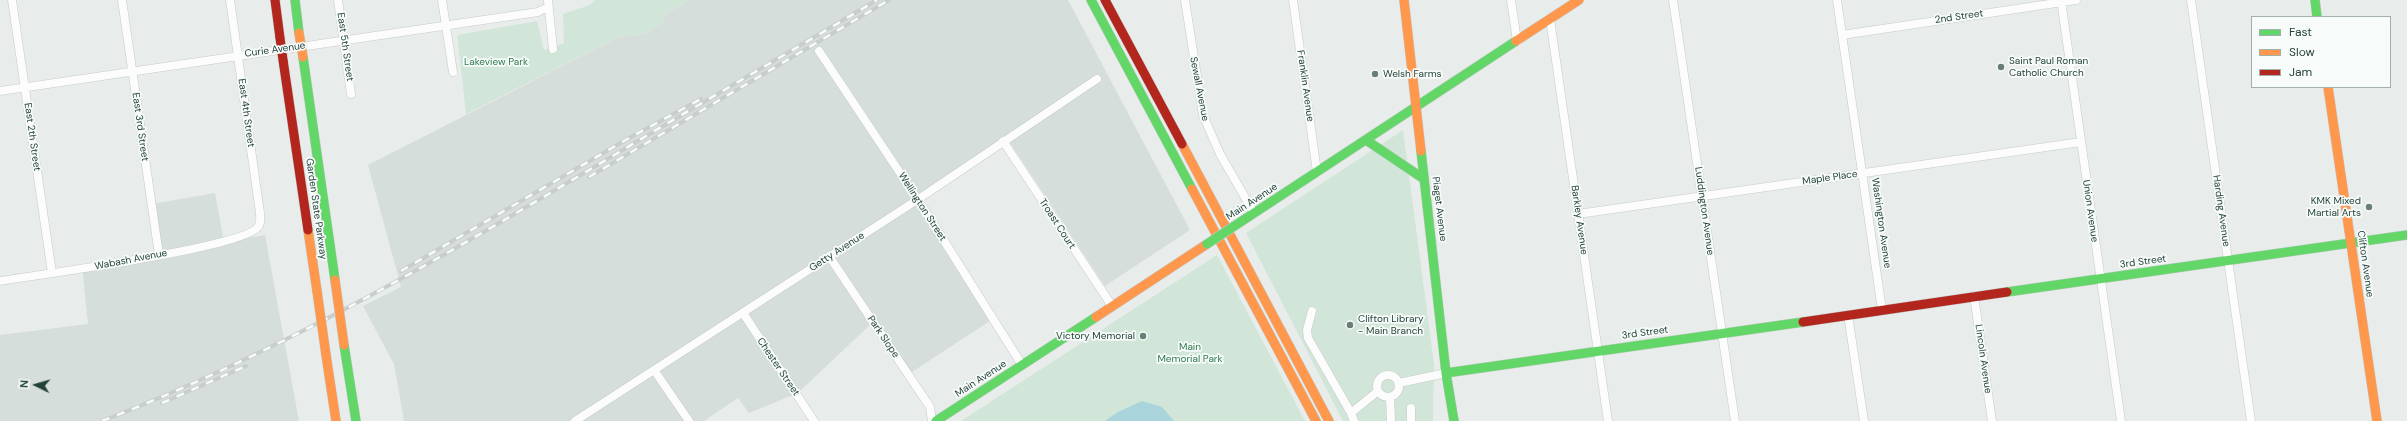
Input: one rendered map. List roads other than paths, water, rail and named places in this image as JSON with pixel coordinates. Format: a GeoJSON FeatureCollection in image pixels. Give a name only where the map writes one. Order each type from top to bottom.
{"type":"FeatureCollection","features":[{"type":"Feature","properties":{"kind":"main road","name":"Garden State Parkway"},"geometry":{"type":"LineString","coordinates":[[275,0],[336,421]]}},
{"type":"Feature","properties":{"kind":"main road","name":"Garden State Parkway"},"geometry":{"type":"LineString","coordinates":[[295,0],[356,421]]}},
{"type":"Feature","properties":{"kind":"main road"},"geometry":{"type":"LineString","coordinates":[[1091,0],[1316,421]]}},
{"type":"Feature","properties":{"kind":"main road"},"geometry":{"type":"LineString","coordinates":[[1105,0],[1329,421]]}},
{"type":"Feature","properties":{"kind":"main road","name":"Piaget Avenue"},"geometry":{"type":"LineString","coordinates":[[1404,0],[1446,374],[1454,421]]}},
{"type":"Feature","properties":{"kind":"main road","name":"Main Avenue"},"geometry":{"type":"LineString","coordinates":[[936,421],[1579,0]]}},
{"type":"Feature","properties":{"kind":"main road"},"geometry":{"type":"LineString","coordinates":[[2315,0],[2317,16]]}},
{"type":"Feature","properties":{"kind":"main road","name":"Clifton Avenue"},"geometry":{"type":"LineString","coordinates":[[2328,88],[2377,421]]}},
{"type":"Feature","properties":{"kind":"main road"},"geometry":{"type":"LineString","coordinates":[[1366,140],[1424,179]]}},
{"type":"Feature","properties":{"kind":"main road","name":"3rd Street"},"geometry":{"type":"LineString","coordinates":[[1882,310],[2407,235]]}},
{"type":"Feature","properties":{"kind":"main road"},"geometry":{"type":"LineString","coordinates":[[1848,315],[1882,310]]}},
{"type":"Feature","properties":{"kind":"main road","name":"3rd Street"},"geometry":{"type":"LineString","coordinates":[[1446,374],[1848,315]]}},
{"type":"Feature","properties":{"kind":"street","name":"East 2th Street"},"geometry":{"type":"LineString","coordinates":[[12,0],[52,273]]}},
{"type":"Feature","properties":{"kind":"street","name":"East 3rd Street"},"geometry":{"type":"LineString","coordinates":[[122,0],[159,254]]}},
{"type":"Feature","properties":{"kind":"street","name":"East 4th Street"},"geometry":{"type":"LineString","coordinates":[[230,0],[261,220],[259,227]]}},
{"type":"Feature","properties":{"kind":"street","name":"East 5th Street"},"geometry":{"type":"LineString","coordinates":[[338,0],[351,94]]}},
{"type":"Feature","properties":{"kind":"street"},"geometry":{"type":"LineString","coordinates":[[442,0],[453,72]]}},
{"type":"Feature","properties":{"kind":"street","name":"Sewall Avenue"},"geometry":{"type":"LineString","coordinates":[[1185,0],[1202,115],[1220,154],[1254,213]]}},
{"type":"Feature","properties":{"kind":"street","name":"Franklin Avenue"},"geometry":{"type":"LineString","coordinates":[[1293,0],[1317,172]]}},
{"type":"Feature","properties":{"kind":"street"},"geometry":{"type":"LineString","coordinates":[[1511,0],[1517,41]]}},
{"type":"Feature","properties":{"kind":"street","name":"Luddington Avenue"},"geometry":{"type":"LineString","coordinates":[[1673,0],[1735,421]]}},
{"type":"Feature","properties":{"kind":"street","name":"Washington Avenue"},"geometry":{"type":"LineString","coordinates":[[1837,0],[1882,310]]}},
{"type":"Feature","properties":{"kind":"street","name":"2nd Street"},"geometry":{"type":"LineString","coordinates":[[1842,35],[2061,1],[2076,0]]}},
{"type":"Feature","properties":{"kind":"street","name":"Harding Avenue"},"geometry":{"type":"LineString","coordinates":[[2191,0],[2251,421]]}},
{"type":"Feature","properties":{"kind":"street","name":"Union Avenue"},"geometry":{"type":"LineString","coordinates":[[2061,1],[2121,421]]}},
{"type":"Feature","properties":{"kind":"street","name":"Curie Avenue"},"geometry":{"type":"LineString","coordinates":[[0,90],[538,12],[548,3]]}},
{"type":"Feature","properties":{"kind":"street"},"geometry":{"type":"LineString","coordinates":[[548,3],[553,49]]}},
{"type":"Feature","properties":{"kind":"street","name":"Barkley Avenue"},"geometry":{"type":"LineString","coordinates":[[1550,19],[1608,421]]}},
{"type":"Feature","properties":{"kind":"street","name":"Wellington Street"},"geometry":{"type":"LineString","coordinates":[[820,51],[1022,365]]}},
{"type":"Feature","properties":{"kind":"street","name":"Getty Avenue"},"geometry":{"type":"LineString","coordinates":[[574,421],[917,200],[1097,79]]}},
{"type":"Feature","properties":{"kind":"street","name":"Troast Court"},"geometry":{"type":"LineString","coordinates":[[1003,141],[1112,306]]}},
{"type":"Feature","properties":{"kind":"street","name":"Maple Place"},"geometry":{"type":"LineString","coordinates":[[1578,214],[2081,142]]}},
{"type":"Feature","properties":{"kind":"street","name":"Wabash Avenue"},"geometry":{"type":"LineString","coordinates":[[0,281],[130,262],[159,254],[231,239],[254,231],[259,227]]}},
{"type":"Feature","properties":{"kind":"street","name":"Park Slope"},"geometry":{"type":"LineString","coordinates":[[829,256],[930,407],[932,421]]}},
{"type":"Feature","properties":{"kind":"street","name":"Lincoln Avenue"},"geometry":{"type":"LineString","coordinates":[[1974,296],[1992,421]]}},
{"type":"Feature","properties":{"kind":"street"},"geometry":{"type":"LineString","coordinates":[[1312,312],[1307,330],[1308,338],[1352,417],[1378,391]]}},
{"type":"Feature","properties":{"kind":"street","name":"Chester Street"},"geometry":{"type":"LineString","coordinates":[[742,313],[814,421]]}},
{"type":"Feature","properties":{"kind":"street"},"geometry":{"type":"LineString","coordinates":[[1848,315],[1864,421]]}},
{"type":"Feature","properties":{"kind":"street"},"geometry":{"type":"LineString","coordinates":[[654,370],[689,421]]}},
{"type":"Feature","properties":{"kind":"street"},"geometry":{"type":"LineString","coordinates":[[1400,383],[1446,374]]}},
{"type":"Feature","properties":{"kind":"street"},"geometry":{"type":"LineString","coordinates":[[1389,375],[1400,383],[1398,392],[1390,397],[1380,395],[1378,391],[1377,382],[1382,377],[1389,375]]}},
{"type":"Feature","properties":{"kind":"street"},"geometry":{"type":"LineString","coordinates":[[1390,397],[1391,421]]}},
{"type":"Feature","properties":{"kind":"street"},"geometry":{"type":"LineString","coordinates":[[1410,408],[1411,421]]}},
{"type":"Feature","properties":{"kind":"water"},"geometry":{"type":"Polygon","coordinates":[[[1142,401],[1162,407],[1174,421],[1105,421],[1118,412],[1142,401]]]}},
{"type":"Feature","properties":{"kind":"railway"},"geometry":{"type":"LineString","coordinates":[[102,421],[237,363],[367,297],[495,226],[877,0]]}},
{"type":"Feature","properties":{"kind":"railway"},"geometry":{"type":"LineString","coordinates":[[589,177],[889,0]]}},
{"type":"Feature","properties":{"kind":"railway"},"geometry":{"type":"LineString","coordinates":[[401,271],[629,138],[701,99]]}},
{"type":"Feature","properties":{"kind":"railway"},"geometry":{"type":"LineString","coordinates":[[162,403],[246,366]]}},
{"type":"Feature","properties":{"kind":"place","name":"Saint Paul Roman Catholic Church"},"geometry":{"type":"Point","coordinates":[2001,67]}},
{"type":"Feature","properties":{"kind":"place","name":"Welsh Farms"},"geometry":{"type":"Point","coordinates":[1375,74]}},
{"type":"Feature","properties":{"kind":"place","name":"KMK Mixed Martial Arts"},"geometry":{"type":"Point","coordinates":[2369,207]}},
{"type":"Feature","properties":{"kind":"place","name":"Clifton Library - Main Branch"},"geometry":{"type":"Point","coordinates":[1350,325]}},
{"type":"Feature","properties":{"kind":"place","name":"Victory Memorial"},"geometry":{"type":"Point","coordinates":[1143,336]}},
{"type":"Feature","properties":{"kind":"park label","name":"Lakeview Park"},"geometry":{"type":"Point","coordinates":[496,62]}},
{"type":"Feature","properties":{"kind":"park label","name":"Main Memorial Park"},"geometry":{"type":"Point","coordinates":[1190,352]}}]}
